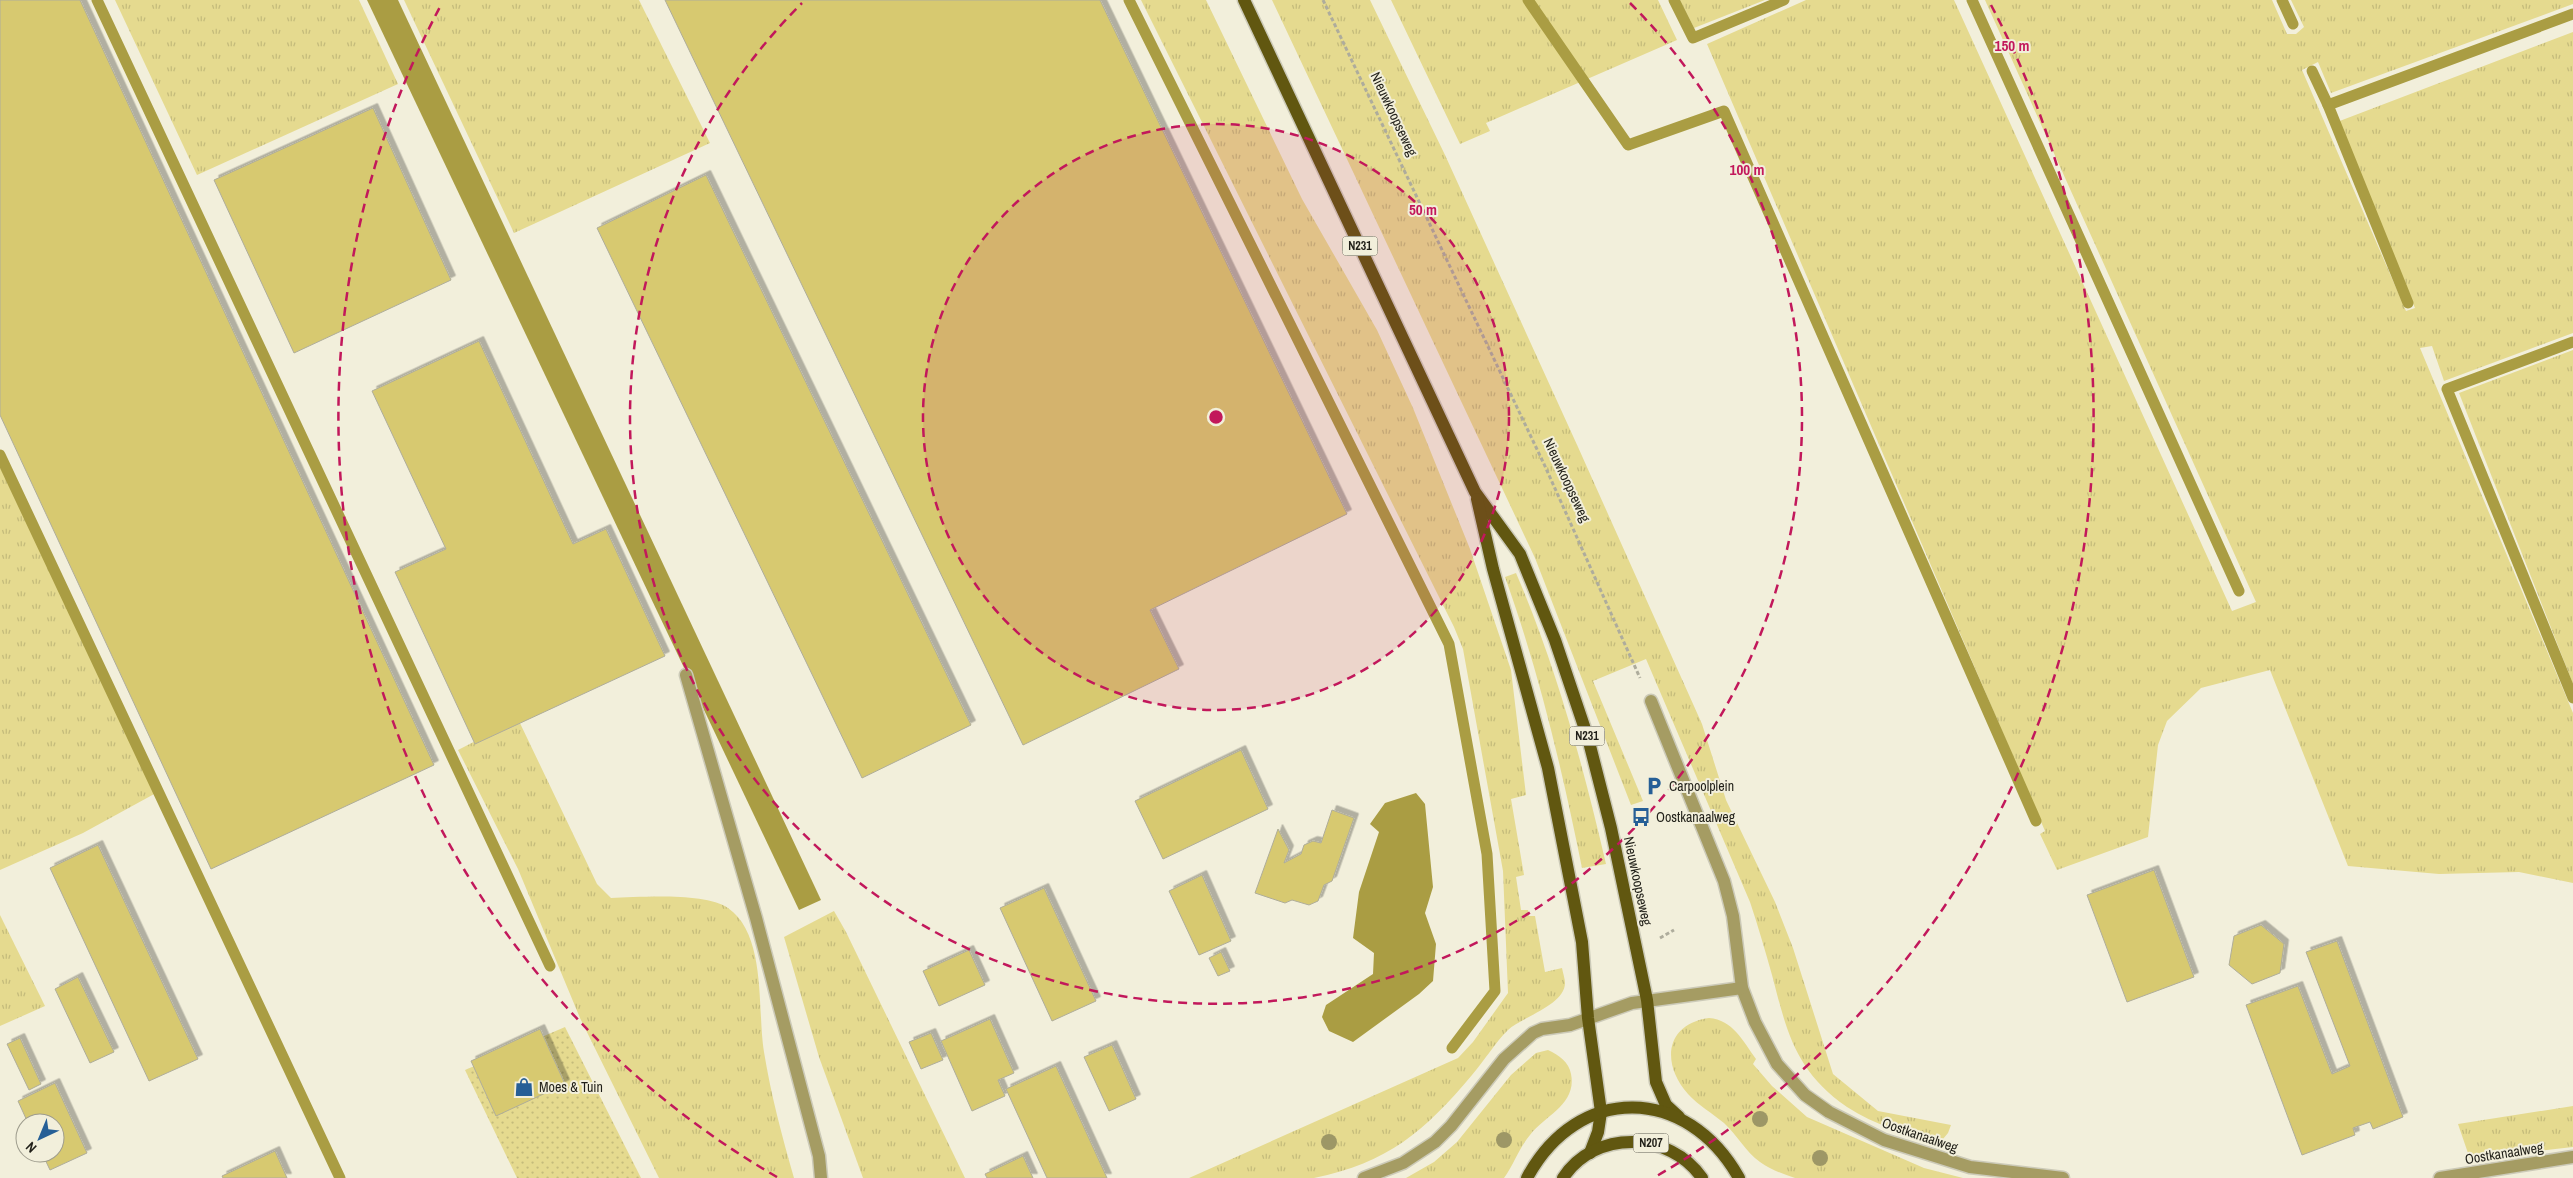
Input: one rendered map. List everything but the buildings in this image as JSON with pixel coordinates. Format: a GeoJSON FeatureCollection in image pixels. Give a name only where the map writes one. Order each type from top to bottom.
{"type":"FeatureCollection","features":[{"type":"Feature","properties":{"kind":"main road","name":"Nieuwkoopseweg"},"geometry":{"type":"LineString","coordinates":[[1244,0],[1475,492],[1520,554],[1555,640],[1588,738],[1609,819],[1647,1000],[1656,1082],[1666,1105],[1679,1117]]}},
{"type":"Feature","properties":{"kind":"main road","name":"Nieuwkoopseweg"},"geometry":{"type":"LineString","coordinates":[[1475,492],[1493,569],[1548,768],[1582,942],[1588,1018],[1601,1112]]}},
{"type":"Feature","properties":{"kind":"main road","name":"N207"},"geometry":{"type":"LineString","coordinates":[[1528,1176],[1539,1158],[1556,1139],[1575,1124],[1601,1112],[1640,1108],[1679,1117],[1708,1137],[1731,1163],[1739,1178]]}},
{"type":"Feature","properties":{"kind":"main road","name":"N207"},"geometry":{"type":"LineString","coordinates":[[1590,1152],[1598,1132],[1601,1112]]}},
{"type":"Feature","properties":{"kind":"main road","name":"N207"},"geometry":{"type":"LineString","coordinates":[[1563,1178],[1576,1162],[1590,1152],[1610,1143],[1641,1141],[1674,1152],[1689,1163],[1702,1178]]}},
{"type":"Feature","properties":{"kind":"street"},"geometry":{"type":"LineString","coordinates":[[686,675],[759,927],[819,1156],[821,1178]]}},
{"type":"Feature","properties":{"kind":"street"},"geometry":{"type":"LineString","coordinates":[[1364,1178],[1402,1163],[1435,1142],[1451,1126],[1504,1059],[1533,1034],[1647,1000],[1742,988],[1733,916],[1724,881],[1651,701]]}},
{"type":"Feature","properties":{"kind":"street","name":"Oostkanaalweg"},"geometry":{"type":"LineString","coordinates":[[1742,988],[1755,1022],[1777,1064],[1805,1095],[1829,1112],[1884,1140],[1926,1155],[1970,1167],[2063,1178]]}},
{"type":"Feature","properties":{"kind":"street","name":"Oostkanaalweg"},"geometry":{"type":"LineString","coordinates":[[2440,1178],[2573,1157]]}},
{"type":"Feature","properties":{"kind":"path","name":"Nieuwkoopseweg"},"geometry":{"type":"LineString","coordinates":[[1323,0],[1544,464],[1651,701]]}},
{"type":"Feature","properties":{"kind":"path"},"geometry":{"type":"LineString","coordinates":[[1660,938],[1674,930]]}},
{"type":"Feature","properties":{"kind":"green space"},"geometry":{"type":"Polygon","coordinates":[[[115,0],[359,0],[398,84],[197,175],[115,0]]]}},
{"type":"Feature","properties":{"kind":"green space"},"geometry":{"type":"Polygon","coordinates":[[[404,0],[639,0],[710,143],[514,233],[404,0]]]}},
{"type":"Feature","properties":{"kind":"green space"},"geometry":{"type":"Polygon","coordinates":[[[1141,0],[1206,0],[1302,199],[1377,330],[1413,408],[1470,549],[1511,670],[1526,795],[1511,799],[1524,875],[1516,877],[1521,910],[1528,910],[1529,916],[1535,916],[1545,972],[1562,968],[1565,980],[1563,991],[1558,998],[1508,1030],[1455,1095],[1421,1128],[1384,1154],[1340,1172],[1314,1178],[1189,1178],[1458,1058],[1473,1042],[1508,993],[1503,871],[1463,649],[1454,627],[1141,0]]]}},
{"type":"Feature","properties":{"kind":"green space"},"geometry":{"type":"Polygon","coordinates":[[[1272,0],[1370,0],[1445,155],[1702,724],[1726,800],[1775,902],[1793,948],[1833,1074],[1878,1111],[1951,1125],[1948,1133],[1938,1145],[1891,1129],[1847,1107],[1815,1079],[1804,1064],[1783,1015],[1750,902],[1646,659],[1593,681],[1643,801],[1631,805],[1535,558],[1272,0]]]}},
{"type":"Feature","properties":{"kind":"green space"},"geometry":{"type":"Polygon","coordinates":[[[1391,0],[1658,0],[1677,40],[1486,123],[1490,131],[1460,144],[1391,0]]]}},
{"type":"Feature","properties":{"kind":"green space"},"geometry":{"type":"Polygon","coordinates":[[[1680,0],[1765,0],[1694,28],[1680,0]]]}},
{"type":"Feature","properties":{"kind":"green space"},"geometry":{"type":"Polygon","coordinates":[[[1806,0],[1954,0],[2232,611],[2256,602],[1985,0],[2272,0],[2287,34],[2296,34],[2304,27],[2291,0],[2573,0],[2573,4],[2331,93],[2318,62],[2302,70],[2406,311],[2415,308],[2337,122],[2573,32],[2573,333],[2444,381],[2432,346],[2420,348],[2573,713],[2573,883],[2519,872],[2439,874],[2348,866],[2270,670],[2201,688],[2167,721],[2158,745],[2148,837],[2057,870],[2040,834],[2045,831],[1707,44],[1806,0]]]}},
{"type":"Feature","properties":{"kind":"green space"},"geometry":{"type":"Polygon","coordinates":[[[2573,350],[2573,684],[2459,393],[2573,350]]]}},
{"type":"Feature","properties":{"kind":"green space"},"geometry":{"type":"Polygon","coordinates":[[[0,467],[156,793],[83,833],[0,870],[0,467]]]}},
{"type":"Feature","properties":{"kind":"green space"},"geometry":{"type":"Polygon","coordinates":[[[1516,573],[1556,680],[1588,790],[1606,864],[1582,868],[1549,721],[1529,649],[1505,577],[1516,573]]]}},
{"type":"Feature","properties":{"kind":"green space"},"geometry":{"type":"Polygon","coordinates":[[[518,719],[597,884],[611,898],[672,897],[704,900],[718,903],[728,908],[740,920],[749,936],[755,954],[764,1052],[777,1115],[794,1178],[659,1178],[580,1018],[518,869],[458,750],[518,719]]]}},
{"type":"Feature","properties":{"kind":"green space"},"geometry":{"type":"Polygon","coordinates":[[[834,911],[846,932],[965,1178],[863,1178],[819,1057],[784,937],[834,911]]]}},
{"type":"Feature","properties":{"kind":"green space"},"geometry":{"type":"Polygon","coordinates":[[[0,915],[45,1006],[0,1026],[0,915]]]}},
{"type":"Feature","properties":{"kind":"green space"},"geometry":{"type":"Polygon","coordinates":[[[1709,1018],[1725,1023],[1737,1032],[1756,1059],[1753,1064],[1772,1086],[1807,1117],[1924,1168],[1963,1178],[1795,1178],[1764,1165],[1750,1153],[1724,1123],[1688,1094],[1679,1082],[1674,1070],[1671,1058],[1672,1047],[1676,1037],[1683,1028],[1694,1022],[1709,1018]]]}},
{"type":"Feature","properties":{"kind":"green space"},"geometry":{"type":"Polygon","coordinates":[[[565,1027],[641,1178],[517,1178],[465,1070],[565,1027]]]}},
{"type":"Feature","properties":{"kind":"green space"},"geometry":{"type":"Polygon","coordinates":[[[1548,1050],[1566,1062],[1570,1070],[1572,1084],[1569,1093],[1559,1108],[1530,1135],[1504,1178],[1406,1178],[1434,1162],[1457,1142],[1511,1075],[1536,1053],[1548,1050]]]}},
{"type":"Feature","properties":{"kind":"green space"},"geometry":{"type":"Polygon","coordinates":[[[2573,1106],[2573,1147],[2470,1159],[2458,1124],[2573,1106]]]}},
{"type":"Feature","properties":{"kind":"shaded area"},"geometry":{"type":"Polygon","coordinates":[[[367,0],[398,0],[821,900],[799,910],[367,0]]]}},
{"type":"Feature","properties":{"kind":"shaded area"},"geometry":{"type":"Polygon","coordinates":[[[1416,793],[1425,804],[1433,887],[1425,913],[1436,944],[1433,981],[1419,994],[1353,1042],[1329,1031],[1322,1017],[1326,1005],[1373,974],[1374,953],[1353,938],[1359,892],[1379,832],[1370,824],[1385,803],[1416,793]]]}},
{"type":"Feature","properties":{"kind":"waterway"},"geometry":{"type":"LineString","coordinates":[[97,0],[550,966]]}},
{"type":"Feature","properties":{"kind":"waterway"},"geometry":{"type":"LineString","coordinates":[[1129,0],[1449,644],[1487,854],[1495,991],[1452,1048]]}},
{"type":"Feature","properties":{"kind":"waterway"},"geometry":{"type":"LineString","coordinates":[[1528,0],[1628,145],[1724,111],[2036,821]]}},
{"type":"Feature","properties":{"kind":"waterway"},"geometry":{"type":"LineString","coordinates":[[1674,0],[1693,38],[1784,0]]}},
{"type":"Feature","properties":{"kind":"waterway"},"geometry":{"type":"LineString","coordinates":[[1972,0],[2239,591]]}},
{"type":"Feature","properties":{"kind":"waterway"},"geometry":{"type":"LineString","coordinates":[[2282,0],[2293,24]]}},
{"type":"Feature","properties":{"kind":"waterway"},"geometry":{"type":"LineString","coordinates":[[2408,303],[2328,105],[2573,14]]}},
{"type":"Feature","properties":{"kind":"waterway"},"geometry":{"type":"LineString","coordinates":[[2312,71],[2328,105]]}},
{"type":"Feature","properties":{"kind":"waterway"},"geometry":{"type":"LineString","coordinates":[[2573,342],[2447,389],[2573,698]]}},
{"type":"Feature","properties":{"kind":"waterway"},"geometry":{"type":"LineString","coordinates":[[0,455],[340,1178]]}},
{"type":"Feature","properties":{"kind":"place","name":"Carpoolplein"},"geometry":{"type":"Point","coordinates":[1654,786]}},
{"type":"Feature","properties":{"kind":"place","name":"Oostkanaalweg"},"geometry":{"type":"Point","coordinates":[1641,817]}},
{"type":"Feature","properties":{"kind":"place","name":"Moes & Tuin"},"geometry":{"type":"Point","coordinates":[524,1087]}}]}
